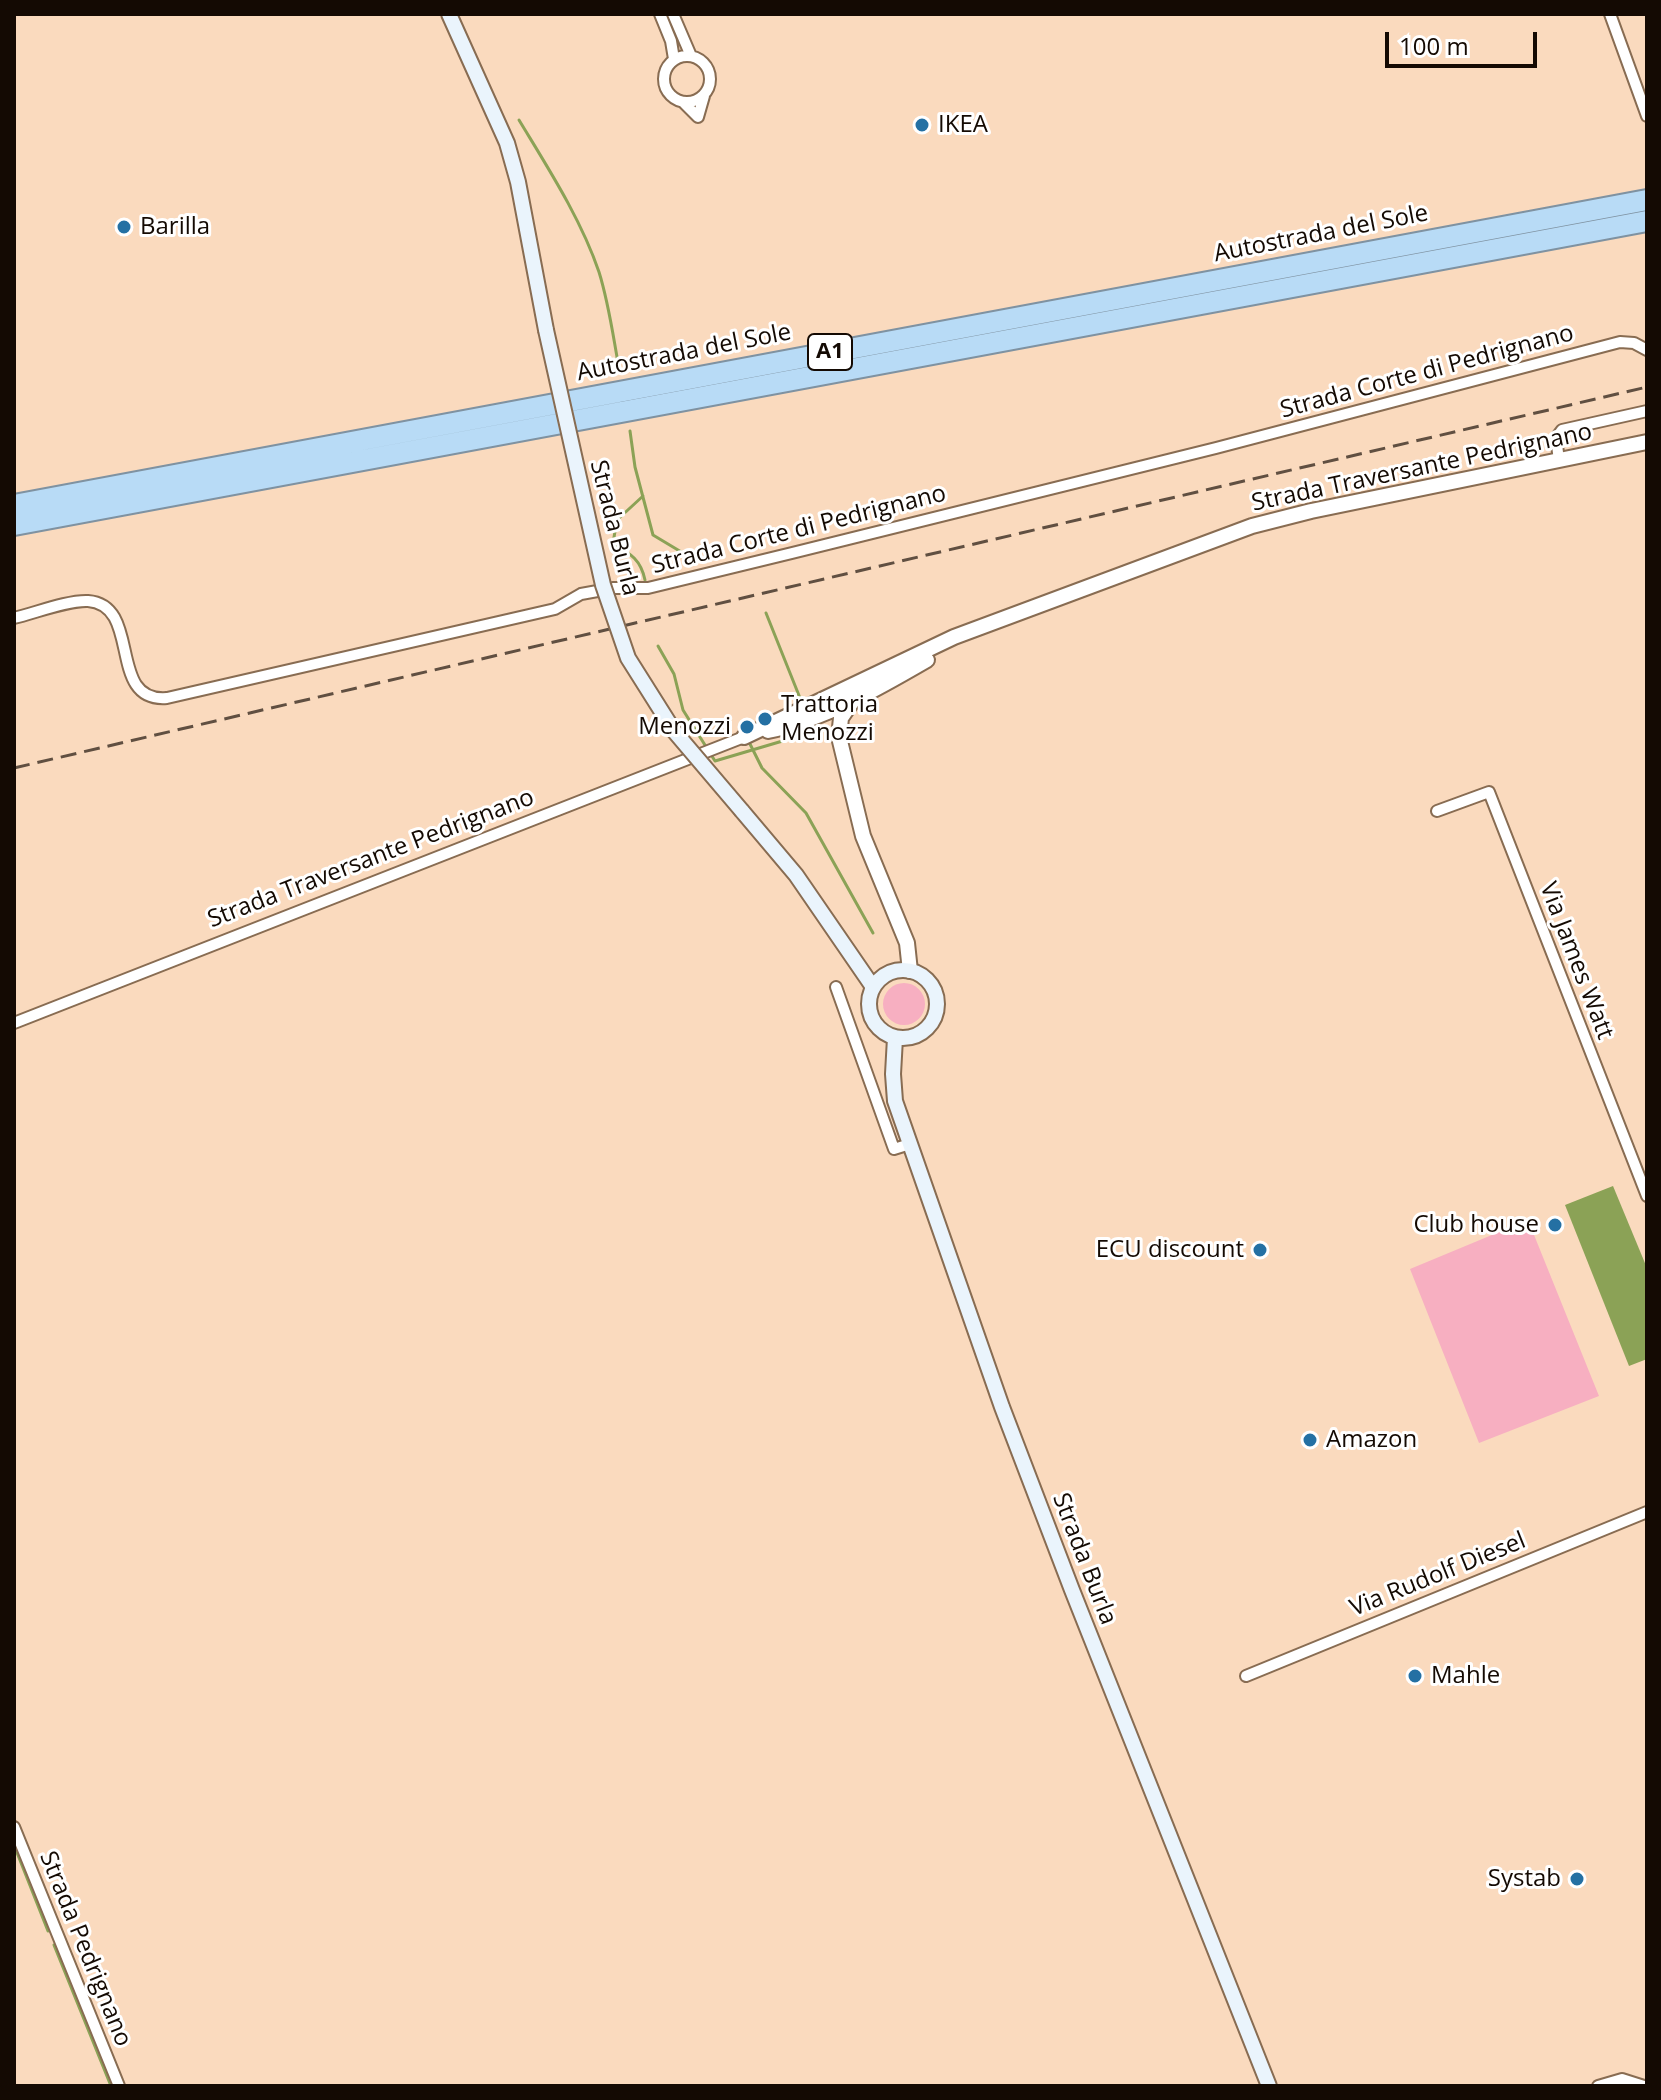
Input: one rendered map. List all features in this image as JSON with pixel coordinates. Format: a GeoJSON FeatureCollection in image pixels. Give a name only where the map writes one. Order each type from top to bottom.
{"type":"FeatureCollection","features":[{"type":"Feature","properties":{"kind":"highway","name":"Autostrada del Sole"},"geometry":{"type":"LineString","coordinates":[[14,505],[1647,200]]}},
{"type":"Feature","properties":{"kind":"highway","name":"Autostrada del Sole"},"geometry":{"type":"LineString","coordinates":[[14,525],[1647,221]]}},
{"type":"Feature","properties":{"kind":"main road","name":"Strada Burla"},"geometry":{"type":"LineString","coordinates":[[449,14],[507,143],[518,182],[546,330],[603,585],[628,658],[641,684],[674,731],[796,875],[873,987]]}},
{"type":"Feature","properties":{"kind":"main road"},"geometry":{"type":"LineString","coordinates":[[910,971],[930,982],[937,1008],[931,1024],[919,1035],[895,1038],[881,1031],[871,1018],[868,1002],[873,987],[889,973],[910,971]]}},
{"type":"Feature","properties":{"kind":"main road","name":"Strada Burla"},"geometry":{"type":"LineString","coordinates":[[895,1038],[895,1101],[1002,1407],[1269,2086]]}},
{"type":"Feature","properties":{"kind":"street"},"geometry":{"type":"LineString","coordinates":[[660,14],[671,41],[674,59]]}},
{"type":"Feature","properties":{"kind":"street"},"geometry":{"type":"LineString","coordinates":[[673,14],[691,56],[702,62],[709,72],[710,85],[698,117],[684,103],[669,96],[663,83],[665,69],[674,59],[691,56]]}},
{"type":"Feature","properties":{"kind":"street"},"geometry":{"type":"LineString","coordinates":[[1610,14],[1647,116]]}},
{"type":"Feature","properties":{"kind":"street"},"geometry":{"type":"LineString","coordinates":[[684,103],[691,103],[704,95]]}},
{"type":"Feature","properties":{"kind":"street","name":"Strada Corte di Pedrignano"},"geometry":{"type":"LineString","coordinates":[[14,618],[85,601],[99,603],[112,613],[118,624],[133,683],[143,693],[156,699],[167,698],[555,609],[581,594],[614,588],[648,588],[1216,448],[1620,342],[1634,343],[1647,350]]}},
{"type":"Feature","properties":{"kind":"street"},"geometry":{"type":"LineString","coordinates":[[1559,460],[1556,438],[1562,430],[1647,411]]}},
{"type":"Feature","properties":{"kind":"street","name":"Strada Traversante Pedrignano"},"geometry":{"type":"LineString","coordinates":[[14,1023],[744,737],[954,637],[1252,526],[1647,442]]}},
{"type":"Feature","properties":{"kind":"street","name":"Strada Traversante Pedrignano"},"geometry":{"type":"LineString","coordinates":[[744,737],[837,714],[854,699],[983,628]]}},
{"type":"Feature","properties":{"kind":"street","name":"Strada Traversante Pedrignano"},"geometry":{"type":"LineString","coordinates":[[837,714],[843,698],[890,675],[913,658]]}},
{"type":"Feature","properties":{"kind":"street"},"geometry":{"type":"LineString","coordinates":[[815,704],[837,714],[832,723],[839,737],[863,836],[907,943],[910,971]]}},
{"type":"Feature","properties":{"kind":"street"},"geometry":{"type":"LineString","coordinates":[[807,719],[825,723],[839,737]]}},
{"type":"Feature","properties":{"kind":"street","name":"Via James Watt"},"geometry":{"type":"LineString","coordinates":[[1437,811],[1489,792],[1647,1196]]}},
{"type":"Feature","properties":{"kind":"street"},"geometry":{"type":"LineString","coordinates":[[836,987],[894,1149],[910,1144]]}},
{"type":"Feature","properties":{"kind":"street","name":"Via Rudolf Diesel"},"geometry":{"type":"LineString","coordinates":[[1246,1676],[1647,1512]]}},
{"type":"Feature","properties":{"kind":"street","name":"Strada Pedrignano"},"geometry":{"type":"LineString","coordinates":[[14,1827],[119,2086]]}},
{"type":"Feature","properties":{"kind":"street"},"geometry":{"type":"LineString","coordinates":[[1598,2086],[1622,2079],[1644,2086]]}},
{"type":"Feature","properties":{"kind":"shaded area"},"geometry":{"type":"Polygon","coordinates":[[[904,983],[919,989],[925,1004],[919,1019],[904,1025],[889,1019],[883,1004],[889,989],[904,983]]]}},
{"type":"Feature","properties":{"kind":"shaded area"},"geometry":{"type":"Polygon","coordinates":[[[1613,1186],[1647,1268],[1647,1359],[1629,1366],[1565,1205],[1613,1186]]]}},
{"type":"Feature","properties":{"kind":"shaded area"},"geometry":{"type":"Polygon","coordinates":[[[1528,1220],[1599,1396],[1479,1443],[1410,1269],[1528,1220]]]}},
{"type":"Feature","properties":{"kind":"waterway"},"geometry":{"type":"LineString","coordinates":[[519,120],[563,194],[592,252],[606,296],[619,368]]}},
{"type":"Feature","properties":{"kind":"waterway"},"geometry":{"type":"LineString","coordinates":[[630,431],[635,467],[653,535],[683,553],[690,565]]}},
{"type":"Feature","properties":{"kind":"waterway"},"geometry":{"type":"LineString","coordinates":[[643,496],[617,520],[613,543],[634,558],[645,580]]}},
{"type":"Feature","properties":{"kind":"waterway"},"geometry":{"type":"LineString","coordinates":[[766,613],[802,703]]}},
{"type":"Feature","properties":{"kind":"waterway"},"geometry":{"type":"LineString","coordinates":[[658,646],[674,674],[683,710],[715,761],[813,732]]}},
{"type":"Feature","properties":{"kind":"waterway"},"geometry":{"type":"LineString","coordinates":[[749,742],[762,768],[806,813],[873,933]]}},
{"type":"Feature","properties":{"kind":"waterway"},"geometry":{"type":"LineString","coordinates":[[14,1845],[48,1931]]}},
{"type":"Feature","properties":{"kind":"waterway"},"geometry":{"type":"LineString","coordinates":[[54,1945],[111,2086]]}},
{"type":"Feature","properties":{"kind":"railway"},"geometry":{"type":"LineString","coordinates":[[14,768],[1647,387]]}},
{"type":"Feature","properties":{"kind":"place","name":"IKEA"},"geometry":{"type":"Point","coordinates":[922,125]}},
{"type":"Feature","properties":{"kind":"place","name":"Barilla"},"geometry":{"type":"Point","coordinates":[124,227]}},
{"type":"Feature","properties":{"kind":"place","name":"Trattoria Menozzi"},"geometry":{"type":"Point","coordinates":[765,719]}},
{"type":"Feature","properties":{"kind":"place","name":"Menozzi"},"geometry":{"type":"Point","coordinates":[747,727]}},
{"type":"Feature","properties":{"kind":"place","name":"Club house"},"geometry":{"type":"Point","coordinates":[1555,1225]}},
{"type":"Feature","properties":{"kind":"place","name":"ECU discount"},"geometry":{"type":"Point","coordinates":[1260,1250]}},
{"type":"Feature","properties":{"kind":"place","name":"Amazon"},"geometry":{"type":"Point","coordinates":[1310,1440]}},
{"type":"Feature","properties":{"kind":"place","name":"Mahle"},"geometry":{"type":"Point","coordinates":[1415,1676]}},
{"type":"Feature","properties":{"kind":"place","name":"Systab"},"geometry":{"type":"Point","coordinates":[1577,1879]}}]}
